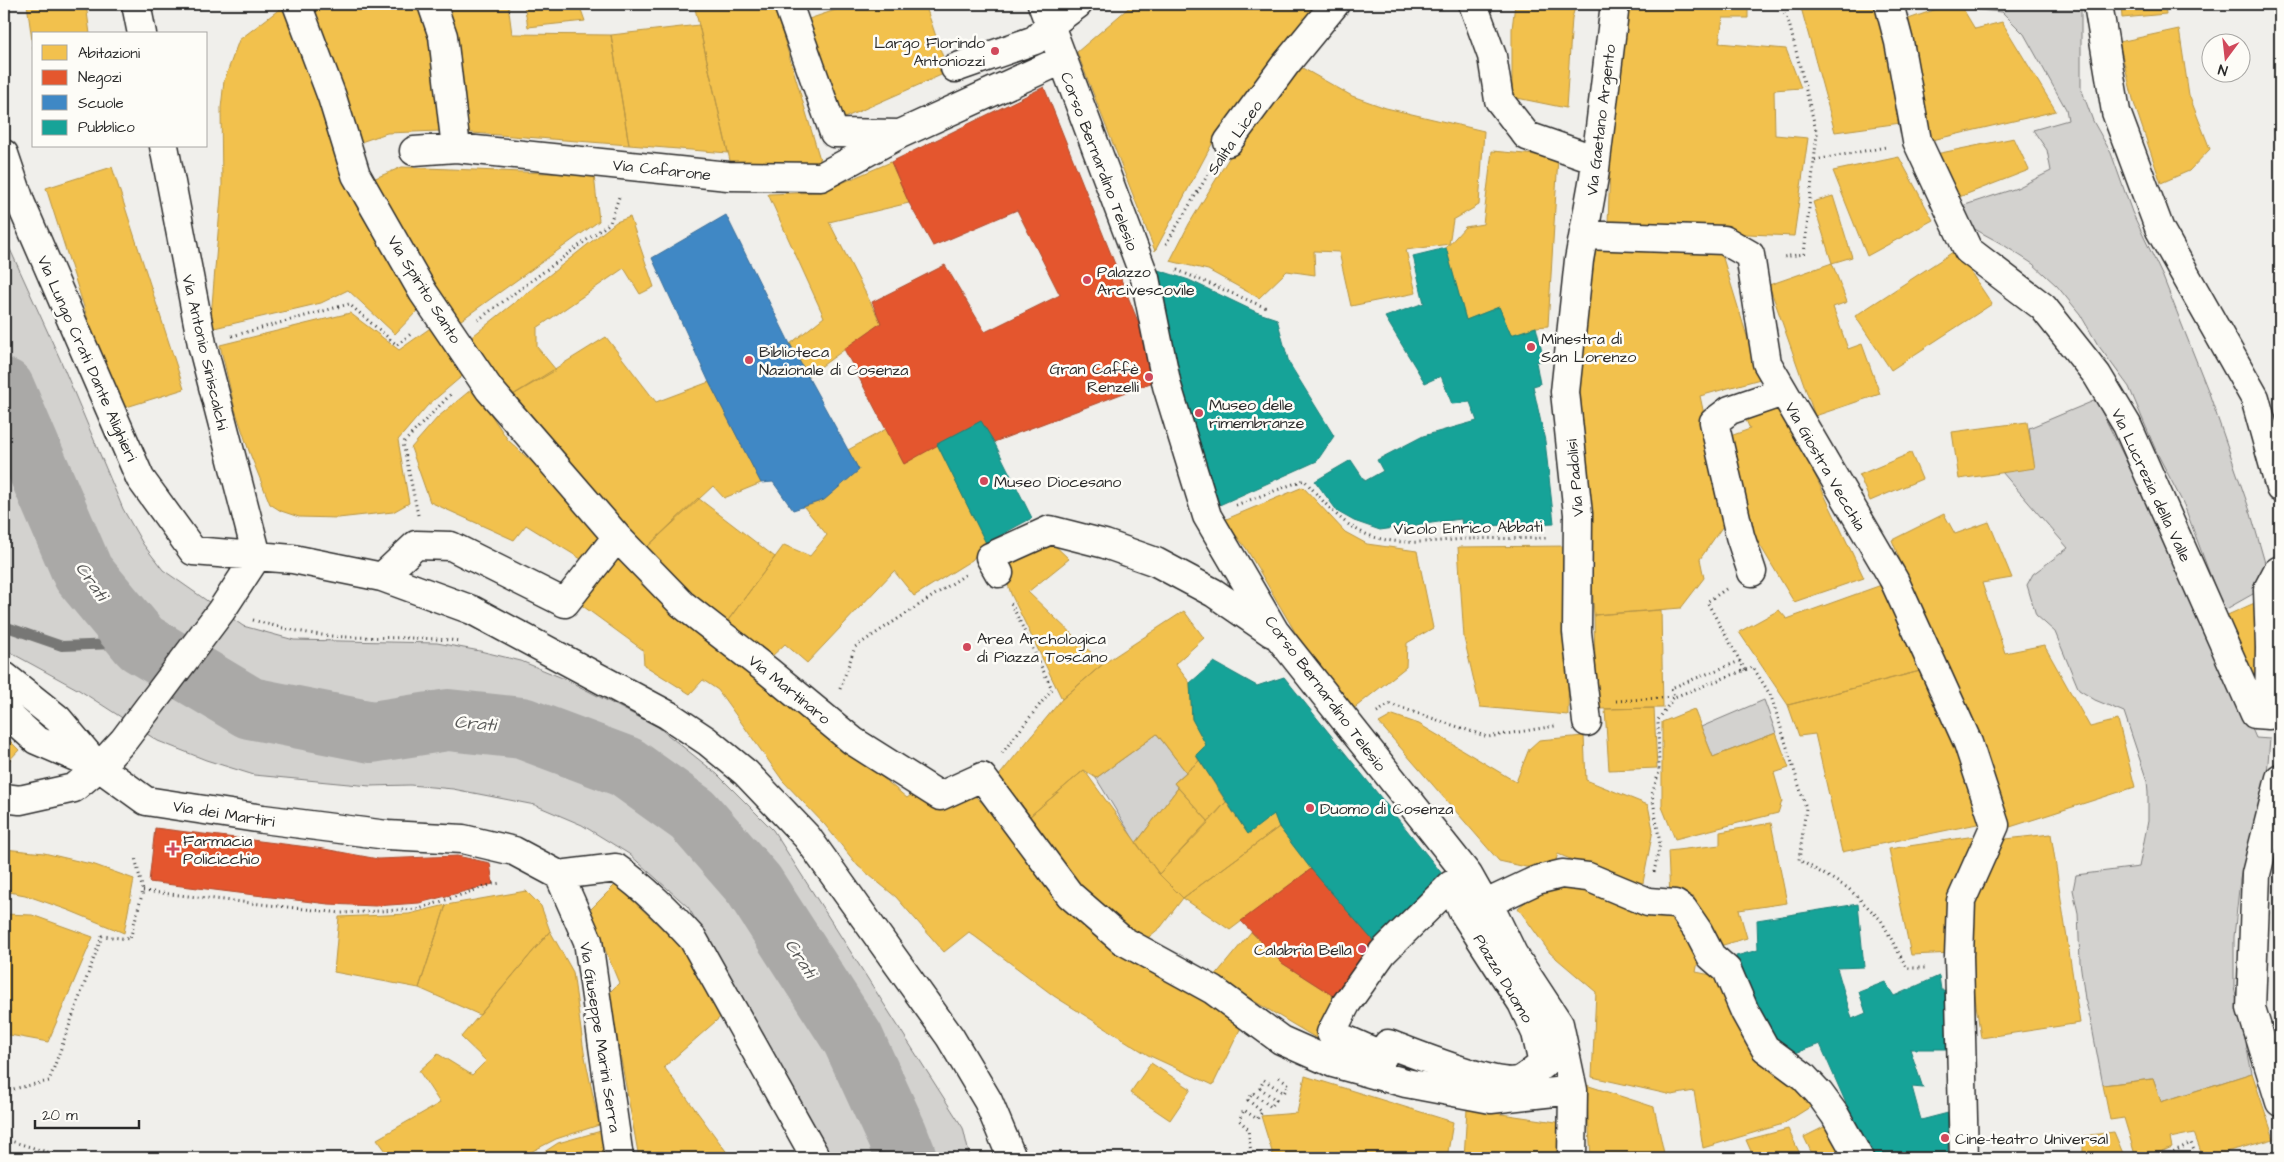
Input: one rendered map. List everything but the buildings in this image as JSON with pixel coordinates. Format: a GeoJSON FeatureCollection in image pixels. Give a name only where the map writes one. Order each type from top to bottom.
{"type":"FeatureCollection","features":[{"type":"Feature","properties":{"kind":"street"},"geometry":{"type":"LineString","coordinates":[[136,4],[142,32]]}},
{"type":"Feature","properties":{"kind":"street","name":"Via Spirito Santo"},"geometry":{"type":"LineString","coordinates":[[297,4],[332,97],[356,175],[423,292],[489,389],[617,537]]}},
{"type":"Feature","properties":{"kind":"street"},"geometry":{"type":"LineString","coordinates":[[432,4],[443,36],[456,148]]}},
{"type":"Feature","properties":{"kind":"street"},"geometry":{"type":"LineString","coordinates":[[791,4],[834,133],[900,134]]}},
{"type":"Feature","properties":{"kind":"street"},"geometry":{"type":"LineString","coordinates":[[955,68],[1035,40],[1046,14],[1078,4]]}},
{"type":"Feature","properties":{"kind":"street","name":"Salita Liceo"},"geometry":{"type":"LineString","coordinates":[[1228,142],[1285,65],[1335,4]]}},
{"type":"Feature","properties":{"kind":"street"},"geometry":{"type":"LineString","coordinates":[[1474,4],[1492,56],[1498,100],[1527,136],[1596,160]]}},
{"type":"Feature","properties":{"kind":"street","name":"Via Gaetano Argento"},"geometry":{"type":"LineString","coordinates":[[1584,235],[1596,160],[1615,4]]}},
{"type":"Feature","properties":{"kind":"street","name":"Via Lucrezia della Valle"},"geometry":{"type":"LineString","coordinates":[[1889,4],[1899,42],[1917,141],[1968,250],[2042,307],[2097,374],[2126,425],[2255,714],[2269,715],[2268,590],[2277,572],[2280,570]]}},
{"type":"Feature","properties":{"kind":"street"},"geometry":{"type":"LineString","coordinates":[[2098,4],[2116,112],[2157,220],[2255,398],[2280,488]]}},
{"type":"Feature","properties":{"kind":"street","name":"Corso Bernardino Telesio"},"geometry":{"type":"LineString","coordinates":[[1046,14],[1062,60],[1150,270],[1167,386],[1207,516],[1280,638],[1468,876],[1480,898],[1488,903],[1513,954],[1559,1024],[1573,1090],[1572,1158]]}},
{"type":"Feature","properties":{"kind":"street","name":"Via Cafarone"},"geometry":{"type":"LineString","coordinates":[[414,151],[456,148],[728,176],[821,177],[900,134],[1062,60]]}},
{"type":"Feature","properties":{"kind":"street","name":"Via Antonio Siniscalchi"},"geometry":{"type":"LineString","coordinates":[[164,148],[202,344],[257,556]]}},
{"type":"Feature","properties":{"kind":"street","name":"Via Lungo Crati Dante Alighieri"},"geometry":{"type":"LineString","coordinates":[[4,154],[21,204],[140,478],[193,550],[257,556]]}},
{"type":"Feature","properties":{"kind":"street"},"geometry":{"type":"LineString","coordinates":[[1584,235],[1724,240],[1750,255]]}},
{"type":"Feature","properties":{"kind":"street","name":"Via Padolisi"},"geometry":{"type":"LineString","coordinates":[[1584,235],[1579,260],[1565,392],[1578,506],[1577,632],[1586,712]]}},
{"type":"Feature","properties":{"kind":"street","name":"Via Giostra Vecchia"},"geometry":{"type":"LineString","coordinates":[[1750,255],[1767,363],[1894,580],[1968,743],[1995,825],[1961,901],[1960,968]]}},
{"type":"Feature","properties":{"kind":"street"},"geometry":{"type":"LineString","coordinates":[[1752,572],[1740,536],[1714,422],[1730,410],[1783,392]]}},
{"type":"Feature","properties":{"kind":"street"},"geometry":{"type":"LineString","coordinates":[[999,573],[990,557],[1050,530],[1105,544],[1156,562],[1214,593],[1280,638]]}},
{"type":"Feature","properties":{"kind":"street"},"geometry":{"type":"LineString","coordinates":[[382,577],[416,544],[452,546],[565,603],[617,537]]}},
{"type":"Feature","properties":{"kind":"street","name":"Via Martinaro"},"geometry":{"type":"LineString","coordinates":[[617,537],[682,604],[853,741],[940,796],[982,777]]}},
{"type":"Feature","properties":{"kind":"street"},"geometry":{"type":"LineString","coordinates":[[4,798],[20,800],[74,788],[99,767],[124,740],[221,611],[257,556],[293,559],[382,577],[472,610],[553,652],[668,715],[707,741],[746,773],[807,837],[950,1037],[988,1101],[1012,1158]]}},
{"type":"Feature","properties":{"kind":"street"},"geometry":{"type":"LineString","coordinates":[[4,676],[58,719],[99,767]]}},
{"type":"Feature","properties":{"kind":"street"},"geometry":{"type":"LineString","coordinates":[[4,710],[36,740],[99,767]]}},
{"type":"Feature","properties":{"kind":"street","name":"Via dei Martiri"},"geometry":{"type":"LineString","coordinates":[[99,767],[146,800],[263,820],[387,836],[463,839],[514,851],[559,875]]}},
{"type":"Feature","properties":{"kind":"street"},"geometry":{"type":"LineString","coordinates":[[982,777],[1070,895],[1122,940],[1213,990],[1281,1040],[1333,1064],[1406,1083],[1492,1089],[1573,1090]]}},
{"type":"Feature","properties":{"kind":"street"},"geometry":{"type":"LineString","coordinates":[[2280,778],[2256,874],[2251,1008],[2280,1102]]}},
{"type":"Feature","properties":{"kind":"street"},"geometry":{"type":"LineString","coordinates":[[559,875],[616,868],[631,878],[660,904],[693,939],[816,1158]]}},
{"type":"Feature","properties":{"kind":"street"},"geometry":{"type":"LineString","coordinates":[[1488,903],[1537,880],[1562,874],[1588,877],[1648,902],[1675,904],[1683,909],[1712,956],[1727,970],[1745,1012],[1765,1048],[1803,1076],[1819,1093],[1835,1115],[1859,1158]]}},
{"type":"Feature","properties":{"kind":"street","name":"Via Giuseppe Marini Serra"},"geometry":{"type":"LineString","coordinates":[[559,875],[588,941],[618,1158]]}},
{"type":"Feature","properties":{"kind":"street","name":"Piazza Duomo"},"geometry":{"type":"LineString","coordinates":[[1451,885],[1462,910],[1522,1003],[1536,1033],[1542,1064],[1520,1080],[1492,1089],[1469,1074],[1388,1044],[1383,1056],[1331,1033],[1346,1004],[1383,952],[1451,885]]}},
{"type":"Feature","properties":{"kind":"street"},"geometry":{"type":"LineString","coordinates":[[1960,968],[1964,1158]]}},
{"type":"Feature","properties":{"kind":"path"},"geometry":{"type":"LineString","coordinates":[[1750,255],[1773,258],[1804,254],[1817,134],[1789,23],[1780,4]]}},
{"type":"Feature","properties":{"kind":"path"},"geometry":{"type":"LineString","coordinates":[[1815,160],[1917,141]]}},
{"type":"Feature","properties":{"kind":"path","name":"Salita Liceo"},"geometry":{"type":"LineString","coordinates":[[1150,270],[1228,142]]}},
{"type":"Feature","properties":{"kind":"path"},"geometry":{"type":"LineString","coordinates":[[454,337],[610,223],[619,197],[628,195]]}},
{"type":"Feature","properties":{"kind":"path"},"geometry":{"type":"LineString","coordinates":[[1150,270],[1269,309]]}},
{"type":"Feature","properties":{"kind":"path"},"geometry":{"type":"LineString","coordinates":[[202,344],[349,304],[396,345],[438,313]]}},
{"type":"Feature","properties":{"kind":"path"},"geometry":{"type":"LineString","coordinates":[[424,545],[404,443],[455,390],[478,373]]}},
{"type":"Feature","properties":{"kind":"path","name":"Vicolo Enrico Abbati"},"geometry":{"type":"LineString","coordinates":[[1207,516],[1304,480],[1333,513],[1355,529],[1384,540],[1415,543],[1466,539],[1578,538]]}},
{"type":"Feature","properties":{"kind":"path"},"geometry":{"type":"LineString","coordinates":[[828,720],[855,647],[969,572]]}},
{"type":"Feature","properties":{"kind":"path"},"geometry":{"type":"LineString","coordinates":[[982,777],[1052,689],[999,573]]}},
{"type":"Feature","properties":{"kind":"path"},"geometry":{"type":"LineString","coordinates":[[1707,602],[1745,670]]}},
{"type":"Feature","properties":{"kind":"path"},"geometry":{"type":"LineString","coordinates":[[221,611],[290,631],[346,637],[433,638],[470,642]]}},
{"type":"Feature","properties":{"kind":"path"},"geometry":{"type":"LineString","coordinates":[[1648,902],[1660,844],[1652,794],[1659,772],[1658,720],[1674,697],[1672,688],[1740,661]]}},
{"type":"Feature","properties":{"kind":"path"},"geometry":{"type":"LineString","coordinates":[[1352,729],[1390,704],[1488,737],[1586,712],[1674,697],[1753,667],[1771,696],[1806,808],[1799,860],[1848,888],[1881,920],[1907,968],[1960,968]]}},
{"type":"Feature","properties":{"kind":"path"},"geometry":{"type":"LineString","coordinates":[[4,1091],[49,1080],[102,936],[130,939],[143,891],[135,858]]}},
{"type":"Feature","properties":{"kind":"path"},"geometry":{"type":"LineString","coordinates":[[143,891],[341,913],[419,910],[493,884],[512,881]]}},
{"type":"Feature","properties":{"kind":"path"},"geometry":{"type":"LineString","coordinates":[[1251,1153],[1248,1129],[1239,1120],[1244,1110],[1257,1118],[1262,1112],[1248,1100],[1253,1093],[1271,1107],[1276,1100],[1260,1088],[1264,1080],[1284,1093],[1289,1084],[1275,1074]]}},
{"type":"Feature","properties":{"kind":"path"},"geometry":{"type":"LineString","coordinates":[[4,1139],[67,1158]]}},
{"type":"Feature","properties":{"kind":"path"},"geometry":{"type":"LineString","coordinates":[[2160,1158],[2191,1143],[2197,1158]]}},
{"type":"Feature","properties":{"kind":"path"},"geometry":{"type":"LineString","coordinates":[[2017,1158],[2022,1158]]}},
{"type":"Feature","properties":{"kind":"shaded area"},"geometry":{"type":"Polygon","coordinates":[[[1975,4],[2081,4],[2081,88],[2093,121],[2111,153],[2132,212],[2163,277],[2209,393],[2251,514],[2265,563],[2260,590],[2221,612],[2215,588],[2184,505],[2157,453],[2129,387],[2098,345],[2080,314],[2057,286],[2033,264],[1971,227],[1962,206],[2017,188],[2051,171],[2047,150],[2033,130],[2068,120],[2066,109],[2024,34],[2002,12],[1978,10],[1975,4]]]}},
{"type":"Feature","properties":{"kind":"shaded area"},"geometry":{"type":"Polygon","coordinates":[[[4,236],[60,359],[123,509],[143,544],[163,570],[243,626],[294,640],[437,643],[480,651],[521,661],[565,679],[658,727],[717,774],[773,830],[963,1128],[970,1158],[833,1158],[728,973],[688,907],[629,854],[582,825],[535,805],[453,789],[410,785],[370,786],[254,775],[206,760],[158,741],[79,690],[4,649],[4,236]]]}},
{"type":"Feature","properties":{"kind":"shaded area"},"geometry":{"type":"Polygon","coordinates":[[[2096,400],[2199,610],[2256,738],[2270,739],[2267,774],[2240,879],[2234,937],[2234,987],[2252,1073],[2161,1102],[2153,1079],[2103,1085],[2085,999],[2080,962],[2078,913],[2073,890],[2076,875],[2139,867],[2148,821],[2147,781],[2124,712],[2095,700],[2079,690],[2055,632],[2036,615],[2027,585],[2033,574],[2068,548],[2002,472],[2034,467],[2029,428],[2096,400]]]}},
{"type":"Feature","properties":{"kind":"shaded area"},"geometry":{"type":"Polygon","coordinates":[[[1764,700],[1776,733],[1713,757],[1701,727],[1764,700]]]}},
{"type":"Feature","properties":{"kind":"shaded area"},"geometry":{"type":"Polygon","coordinates":[[[1157,734],[1186,772],[1174,783],[1178,788],[1136,843],[1096,778],[1157,734]]]}},
{"type":"Feature","properties":{"kind":"waterway","name":"Crati"},"geometry":{"type":"LineString","coordinates":[[4,389],[83,573],[141,643],[250,708],[372,732],[448,720],[522,728],[626,767],[693,815],[754,885],[853,1039],[906,1158]]}},
{"type":"Feature","properties":{"kind":"waterway"},"geometry":{"type":"LineString","coordinates":[[4,626],[62,646],[141,643]]}},
{"type":"Feature","properties":{"kind":"place","name":"Largo Florindo Antoniozzi"},"geometry":{"type":"Point","coordinates":[995,51]}},
{"type":"Feature","properties":{"kind":"place","name":"Palazzo Arcivescovile"},"geometry":{"type":"Point","coordinates":[1087,280]}},
{"type":"Feature","properties":{"kind":"place","name":"Minestra di San Lorenzo"},"geometry":{"type":"Point","coordinates":[1531,347]}},
{"type":"Feature","properties":{"kind":"place","name":"Biblioteca Nazionale di Cosenza"},"geometry":{"type":"Point","coordinates":[749,360]}},
{"type":"Feature","properties":{"kind":"place","name":"Gran Caffè Renzelli"},"geometry":{"type":"Point","coordinates":[1149,377]}},
{"type":"Feature","properties":{"kind":"place","name":"Museo delle rimembranze"},"geometry":{"type":"Point","coordinates":[1199,413]}},
{"type":"Feature","properties":{"kind":"place","name":"Museo Diocesano"},"geometry":{"type":"Point","coordinates":[984,481]}},
{"type":"Feature","properties":{"kind":"place","name":"Area Archologica di Piazza Toscano"},"geometry":{"type":"Point","coordinates":[967,647]}},
{"type":"Feature","properties":{"kind":"place","name":"Duomo di Cosenza"},"geometry":{"type":"Point","coordinates":[1310,808]}},
{"type":"Feature","properties":{"kind":"place","name":"Farmacia Policicchio"},"geometry":{"type":"Point","coordinates":[173,849]}},
{"type":"Feature","properties":{"kind":"place","name":"Calabria Bella"},"geometry":{"type":"Point","coordinates":[1362,949]}},
{"type":"Feature","properties":{"kind":"place","name":"Cine-teatro Universal"},"geometry":{"type":"Point","coordinates":[1945,1138]}}]}
